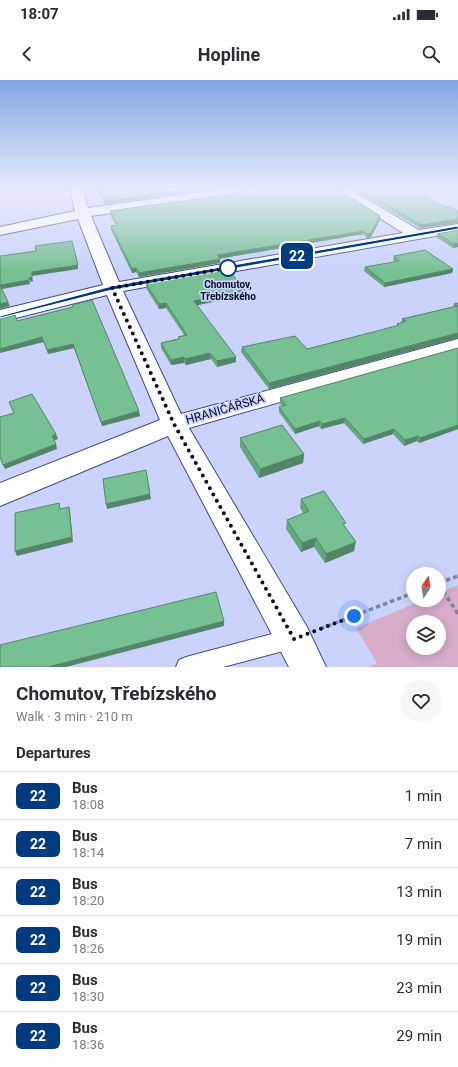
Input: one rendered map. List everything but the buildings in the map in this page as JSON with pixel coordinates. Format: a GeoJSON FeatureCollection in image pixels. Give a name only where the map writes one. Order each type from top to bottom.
{"type":"FeatureCollection","features":[{"type":"Feature","properties":{"kind":"street"},"geometry":{"type":"LineString","coordinates":[[0,231],[72,216]]}},
{"type":"Feature","properties":{"kind":"street"},"geometry":{"type":"LineString","coordinates":[[85,216],[112,288],[174,424],[294,639],[308,667]]}},
{"type":"Feature","properties":{"kind":"street"},"geometry":{"type":"LineString","coordinates":[[385,216],[416,235]]}},
{"type":"Feature","properties":{"kind":"street"},"geometry":{"type":"LineString","coordinates":[[0,316],[112,288],[458,228]]}},
{"type":"Feature","properties":{"kind":"street","name":"HRANIČÁŘSKÁ"},"geometry":{"type":"LineString","coordinates":[[0,495],[174,424],[458,344]]}},
{"type":"Feature","properties":{"kind":"lane"},"geometry":{"type":"LineString","coordinates":[[186,667],[294,639]]}},
{"type":"Feature","properties":{"kind":"path"},"geometry":{"type":"LineString","coordinates":[[446,581],[458,576]]}},
{"type":"Feature","properties":{"kind":"path"},"geometry":{"type":"LineString","coordinates":[[446,595],[458,614]]}},
{"type":"Feature","properties":{"kind":"path"},"geometry":{"type":"LineString","coordinates":[[294,639],[406,596]]}},
{"type":"Feature","properties":{"kind":"shaded area"},"geometry":{"type":"Polygon","coordinates":[[[458,585],[458,667],[369,667],[377,663],[356,628],[406,607],[446,607],[446,590],[458,585]]]}},
{"type":"Feature","properties":{"kind":"bus line","name":"22"},"geometry":{"type":"LineString","coordinates":[[0,316],[112,288],[458,228]]}},
{"type":"Feature","properties":{"kind":"place","name":"Chomutov, Třebízského"},"geometry":{"type":"Point","coordinates":[228,268]}},
{"type":"Feature","properties":{"kind":"route"},"geometry":{"type":"LineString","coordinates":[[228,268],[234,267],[112,288],[174,424],[294,639],[354,616]]}}]}
